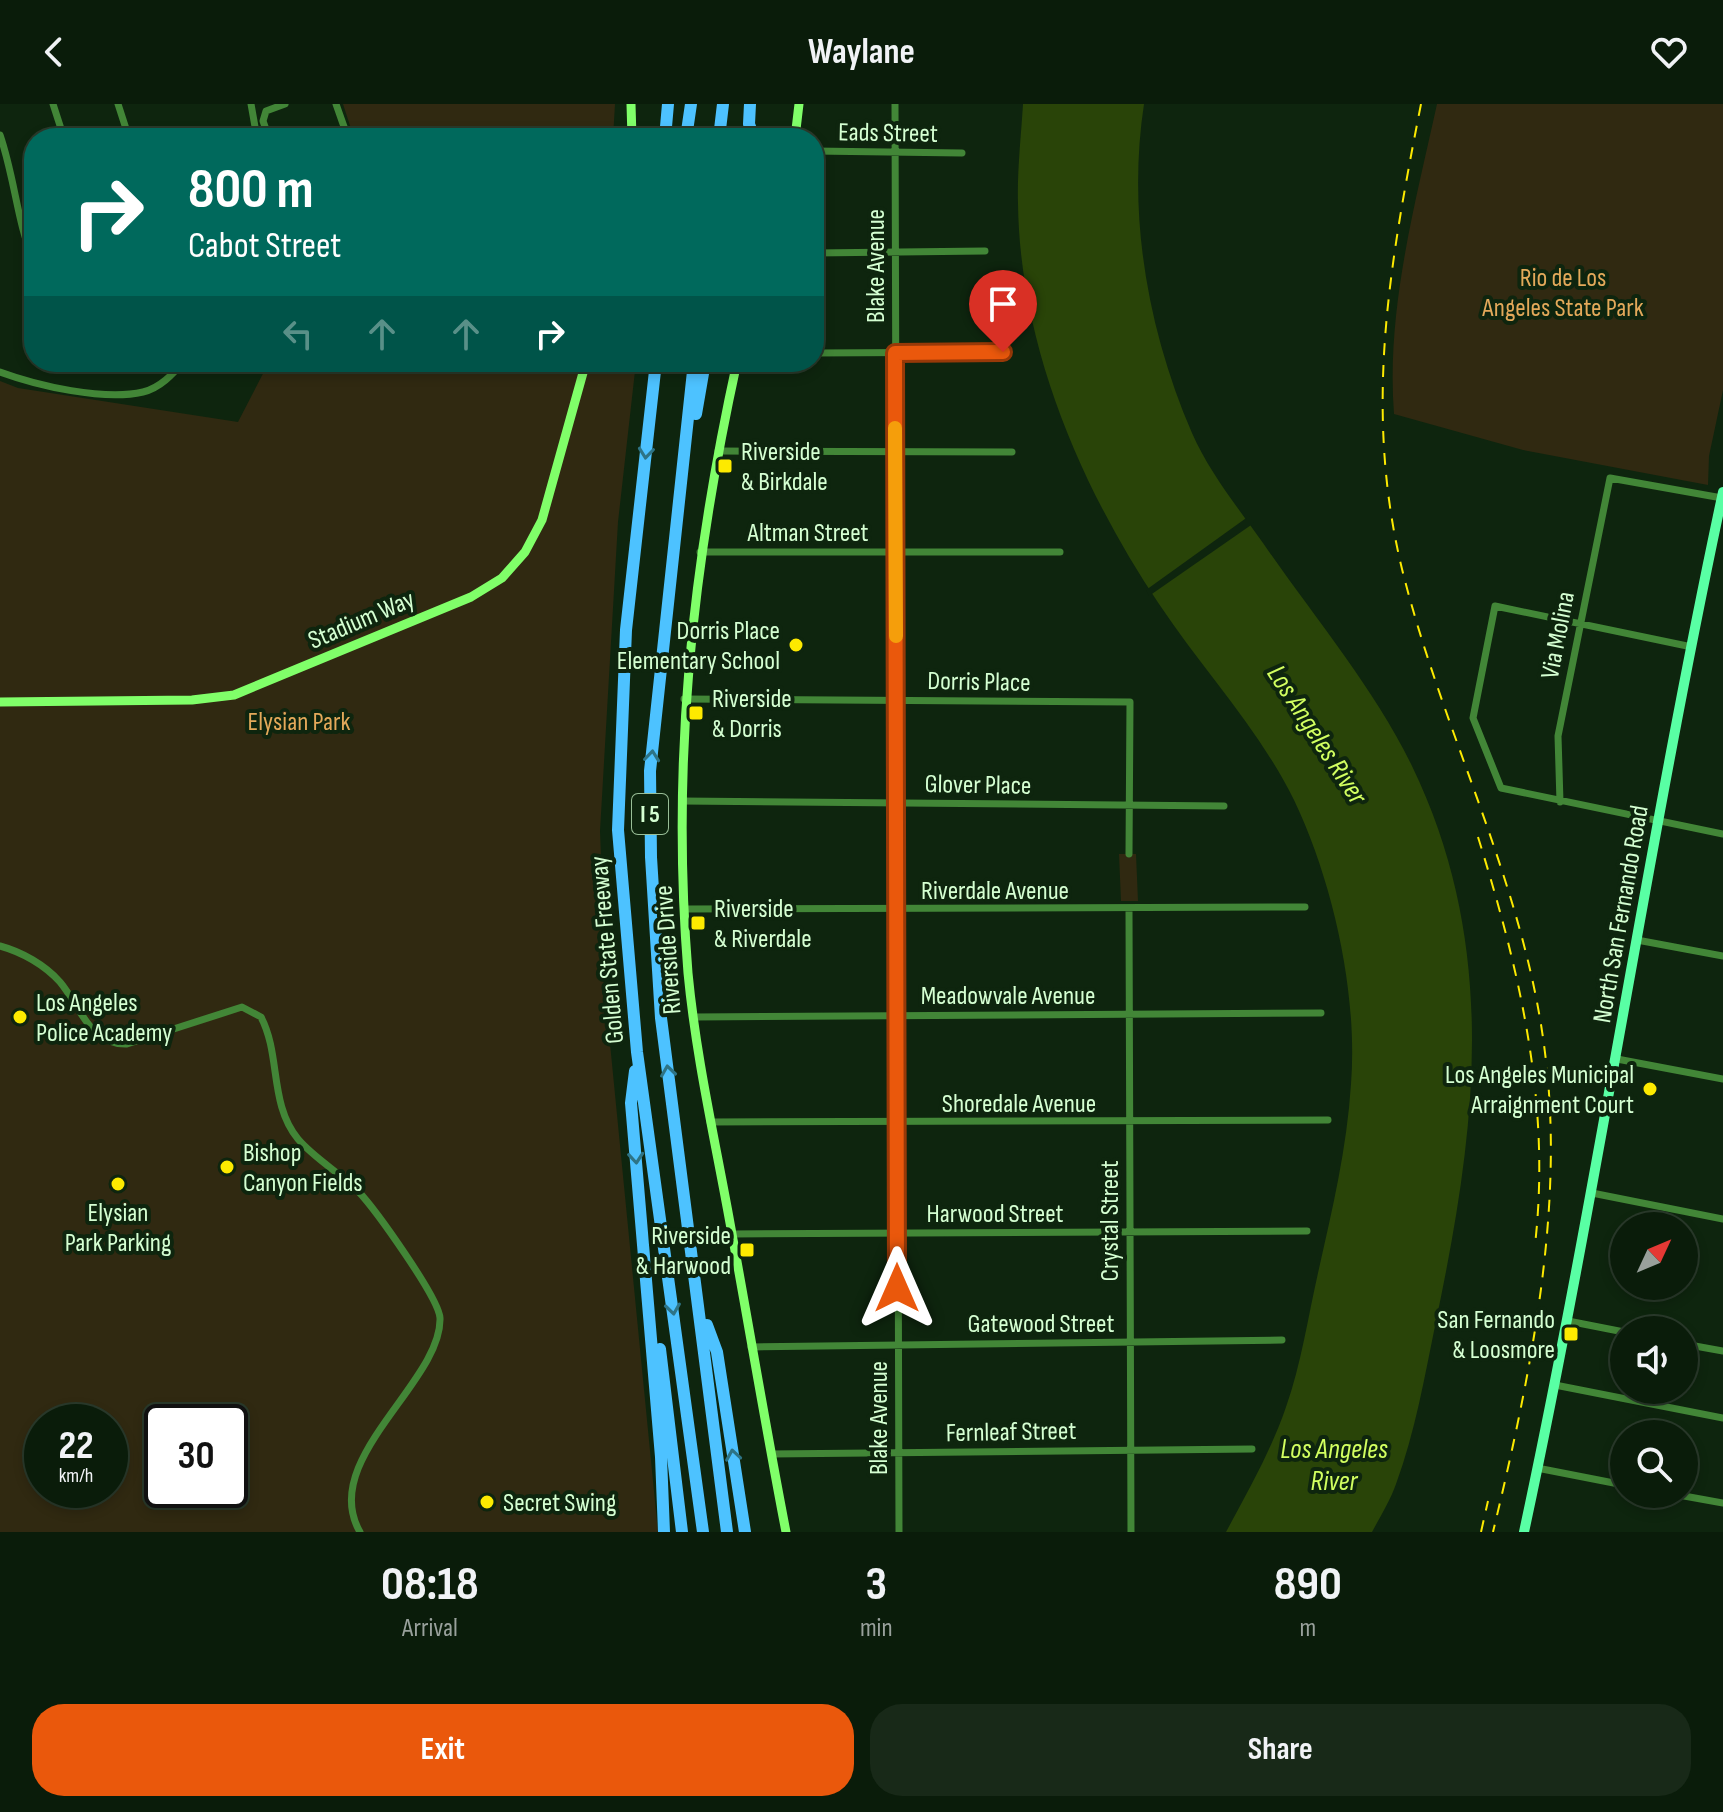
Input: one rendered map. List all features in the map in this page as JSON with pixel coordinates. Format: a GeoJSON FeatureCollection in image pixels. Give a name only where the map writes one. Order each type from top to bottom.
{"type":"FeatureCollection","features":[{"type":"Feature","properties":{"kind":"highway"},"geometry":{"type":"LineString","coordinates":[[666,128],[668,104]]}},
{"type":"Feature","properties":{"kind":"highway"},"geometry":{"type":"LineString","coordinates":[[687,128],[691,104]]}},
{"type":"Feature","properties":{"kind":"highway"},"geometry":{"type":"LineString","coordinates":[[720,128],[723,104]]}},
{"type":"Feature","properties":{"kind":"highway"},"geometry":{"type":"LineString","coordinates":[[750,104],[750,128]]}},
{"type":"Feature","properties":{"kind":"highway","name":"Golden State Freeway"},"geometry":{"type":"LineString","coordinates":[[654,372],[626,630],[618,830],[637,1052],[703,1532]]}},
{"type":"Feature","properties":{"kind":"highway","name":"Golden State Freeway"},"geometry":{"type":"LineString","coordinates":[[693,372],[650,771],[651,857],[661,1018],[727,1532]]}},
{"type":"Feature","properties":{"kind":"highway"},"geometry":{"type":"LineString","coordinates":[[681,479],[703,372]]}},
{"type":"Feature","properties":{"kind":"highway"},"geometry":{"type":"LineString","coordinates":[[637,1052],[631,1103],[664,1532]]}},
{"type":"Feature","properties":{"kind":"highway"},"geometry":{"type":"LineString","coordinates":[[648,1299],[659,1337],[682,1532]]}},
{"type":"Feature","properties":{"kind":"highway"},"geometry":{"type":"LineString","coordinates":[[699,1304],[717,1352],[745,1532]]}},
{"type":"Feature","properties":{"kind":"main road"},"geometry":{"type":"LineString","coordinates":[[631,104],[632,128]]}},
{"type":"Feature","properties":{"kind":"main road"},"geometry":{"type":"LineString","coordinates":[[796,128],[799,104]]}},
{"type":"Feature","properties":{"kind":"main road","name":"Stadium Way"},"geometry":{"type":"LineString","coordinates":[[0,702],[192,700],[234,695],[487,588],[525,552],[542,520],[583,372]]}},
{"type":"Feature","properties":{"kind":"main road","name":"Riverside Drive"},"geometry":{"type":"LineString","coordinates":[[735,372],[700,552],[684,699],[682,801],[685,909],[694,1017],[710,1122],[786,1532]]}},
{"type":"Feature","properties":{"kind":"main road","name":"North San Fernando Road"},"geometry":{"type":"LineString","coordinates":[[1524,1532],[1568,1321],[1722,495]]}},
{"type":"Feature","properties":{"kind":"street"},"geometry":{"type":"LineString","coordinates":[[53,104],[61,128]]}},
{"type":"Feature","properties":{"kind":"street"},"geometry":{"type":"LineString","coordinates":[[118,104],[126,128]]}},
{"type":"Feature","properties":{"kind":"street"},"geometry":{"type":"LineString","coordinates":[[251,104],[255,128]]}},
{"type":"Feature","properties":{"kind":"street"},"geometry":{"type":"LineString","coordinates":[[265,128],[263,121],[266,111],[285,104]]}},
{"type":"Feature","properties":{"kind":"street"},"geometry":{"type":"LineString","coordinates":[[336,104],[344,128]]}},
{"type":"Feature","properties":{"kind":"street","name":"Blake Avenue"},"geometry":{"type":"LineString","coordinates":[[895,104],[899,1532]]}},
{"type":"Feature","properties":{"kind":"street"},"geometry":{"type":"LineString","coordinates":[[0,135],[15,180],[24,234]]}},
{"type":"Feature","properties":{"kind":"street","name":"Eads Street"},"geometry":{"type":"LineString","coordinates":[[824,151],[962,153]]}},
{"type":"Feature","properties":{"kind":"street"},"geometry":{"type":"LineString","coordinates":[[824,253],[985,251]]}},
{"type":"Feature","properties":{"kind":"street"},"geometry":{"type":"LineString","coordinates":[[824,353],[1003,352]]}},
{"type":"Feature","properties":{"kind":"street"},"geometry":{"type":"LineString","coordinates":[[0,372],[20,380],[112,395],[146,391],[174,372]]}},
{"type":"Feature","properties":{"kind":"street"},"geometry":{"type":"LineString","coordinates":[[718,451],[1012,452]]}},
{"type":"Feature","properties":{"kind":"street","name":"Via Molina"},"geometry":{"type":"LineString","coordinates":[[1560,802],[1558,736],[1610,478],[1722,495]]}},
{"type":"Feature","properties":{"kind":"street","name":"Altman Street"},"geometry":{"type":"LineString","coordinates":[[700,552],[1060,552]]}},
{"type":"Feature","properties":{"kind":"street"},"geometry":{"type":"LineString","coordinates":[[1693,647],[1495,606],[1473,718],[1501,788],[1723,834]]}},
{"type":"Feature","properties":{"kind":"street","name":"Dorris Place"},"geometry":{"type":"LineString","coordinates":[[684,699],[1130,702],[1129,805]]}},
{"type":"Feature","properties":{"kind":"street","name":"Glover Place"},"geometry":{"type":"LineString","coordinates":[[682,801],[1224,806]]}},
{"type":"Feature","properties":{"kind":"street"},"geometry":{"type":"LineString","coordinates":[[1129,805],[1129,854]]}},
{"type":"Feature","properties":{"kind":"street","name":"Riverdale Avenue"},"geometry":{"type":"LineString","coordinates":[[685,909],[1129,910],[1305,907]]}},
{"type":"Feature","properties":{"kind":"street","name":"Crystal Street"},"geometry":{"type":"LineString","coordinates":[[1129,910],[1131,1532]]}},
{"type":"Feature","properties":{"kind":"street"},"geometry":{"type":"LineString","coordinates":[[1637,940],[1723,956]]}},
{"type":"Feature","properties":{"kind":"street"},"geometry":{"type":"LineString","coordinates":[[0,946],[22,954],[46,970],[60,982],[90,1027],[104,1040],[116,1044],[127,1044],[242,1007],[261,1017],[282,1110],[297,1137],[366,1201],[427,1287],[440,1316],[433,1348],[360,1466],[352,1510],[360,1532]]}},
{"type":"Feature","properties":{"kind":"street","name":"Meadowvale Avenue"},"geometry":{"type":"LineString","coordinates":[[694,1017],[1321,1013]]}},
{"type":"Feature","properties":{"kind":"street"},"geometry":{"type":"LineString","coordinates":[[1617,1059],[1723,1079]]}},
{"type":"Feature","properties":{"kind":"street","name":"Shoredale Avenue"},"geometry":{"type":"LineString","coordinates":[[710,1122],[897,1124],[1328,1120]]}},
{"type":"Feature","properties":{"kind":"street"},"geometry":{"type":"LineString","coordinates":[[1592,1193],[1723,1219]]}},
{"type":"Feature","properties":{"kind":"street","name":"Harwood Street"},"geometry":{"type":"LineString","coordinates":[[732,1234],[1307,1231]]}},
{"type":"Feature","properties":{"kind":"street"},"geometry":{"type":"LineString","coordinates":[[1568,1321],[1610,1329]]}},
{"type":"Feature","properties":{"kind":"street","name":"Gatewood Street"},"geometry":{"type":"LineString","coordinates":[[751,1347],[1282,1340]]}},
{"type":"Feature","properties":{"kind":"street"},"geometry":{"type":"LineString","coordinates":[[1698,1347],[1723,1351]]}},
{"type":"Feature","properties":{"kind":"street"},"geometry":{"type":"LineString","coordinates":[[1555,1385],[1723,1418]]}},
{"type":"Feature","properties":{"kind":"street","name":"Fernleaf Street"},"geometry":{"type":"LineString","coordinates":[[771,1454],[1252,1449]]}},
{"type":"Feature","properties":{"kind":"street"},"geometry":{"type":"LineString","coordinates":[[1537,1468],[1610,1482]]}},
{"type":"Feature","properties":{"kind":"street"},"geometry":{"type":"LineString","coordinates":[[1698,1498],[1723,1503]]}},
{"type":"Feature","properties":{"kind":"green space"},"geometry":{"type":"Polygon","coordinates":[[[343,104],[615,104],[614,128],[351,128],[343,104]]]}},
{"type":"Feature","properties":{"kind":"green space","name":"Rio de Los Angeles State Park"},"geometry":{"type":"Polygon","coordinates":[[[1437,104],[1723,104],[1723,390],[1709,456],[1708,485],[1523,450],[1394,414],[1394,336],[1398,297],[1437,104]]]}},
{"type":"Feature","properties":{"kind":"green space","name":"Elysian Park"},"geometry":{"type":"Polygon","coordinates":[[[264,372],[635,372],[618,522],[600,831],[607,1013],[658,1532],[0,1532],[0,381],[18,388],[238,422],[264,372]]]}},
{"type":"Feature","properties":{"kind":"green space"},"geometry":{"type":"Polygon","coordinates":[[[1119,854],[1136,854],[1138,901],[1121,901],[1119,854]]]}},
{"type":"Feature","properties":{"kind":"water","name":"Los Angeles River"},"geometry":{"type":"Polygon","coordinates":[[[1023,104],[1144,104],[1138,188],[1145,272],[1164,354],[1192,433],[1234,504],[1361,680],[1396,736],[1440,834],[1458,903],[1469,971],[1472,1040],[1462,1179],[1414,1424],[1394,1490],[1372,1532],[1226,1532],[1259,1471],[1280,1423],[1304,1341],[1338,1179],[1349,1108],[1352,1049],[1346,976],[1331,902],[1294,800],[1264,749],[1159,604],[1131,559],[1104,513],[1060,414],[1030,310],[1021,257],[1018,192],[1023,104]]]}},
{"type":"Feature","properties":{"kind":"pier"},"geometry":{"type":"Polygon","coordinates":[[[1249,516],[1254,523],[1149,596],[1146,590],[1249,516]]]}},
{"type":"Feature","properties":{"kind":"railway"},"geometry":{"type":"LineString","coordinates":[[1421,104],[1399,221],[1385,335],[1384,451],[1390,509],[1419,631],[1521,935],[1536,997],[1546,1061],[1550,1119],[1547,1238],[1540,1298],[1519,1417],[1493,1532]]}},
{"type":"Feature","properties":{"kind":"railway"},"geometry":{"type":"LineString","coordinates":[[1478,837],[1507,938],[1528,1038],[1539,1140],[1535,1245]]}},
{"type":"Feature","properties":{"kind":"railway"},"geometry":{"type":"LineString","coordinates":[[1481,1532],[1488,1501]]}},
{"type":"Feature","properties":{"kind":"slow traffic"},"geometry":{"type":"LineString","coordinates":[[895,428],[896,636]]}},
{"type":"Feature","properties":{"kind":"place","name":"Riverside & Birkdale"},"geometry":{"type":"Point","coordinates":[725,466]}},
{"type":"Feature","properties":{"kind":"place","name":"Dorris Place Elementary School"},"geometry":{"type":"Point","coordinates":[796,645]}},
{"type":"Feature","properties":{"kind":"place","name":"Riverside & Dorris"},"geometry":{"type":"Point","coordinates":[696,713]}},
{"type":"Feature","properties":{"kind":"place","name":"Riverside & Riverdale"},"geometry":{"type":"Point","coordinates":[698,923]}},
{"type":"Feature","properties":{"kind":"place","name":"Los Angeles Police Academy"},"geometry":{"type":"Point","coordinates":[20,1017]}},
{"type":"Feature","properties":{"kind":"place","name":"Los Angeles Municipal Arraignment Court"},"geometry":{"type":"Point","coordinates":[1650,1089]}},
{"type":"Feature","properties":{"kind":"place","name":"Bishop Canyon Fields"},"geometry":{"type":"Point","coordinates":[227,1167]}},
{"type":"Feature","properties":{"kind":"place","name":"Elysian Park Parking"},"geometry":{"type":"Point","coordinates":[118,1184]}},
{"type":"Feature","properties":{"kind":"place","name":"Riverside & Harwood"},"geometry":{"type":"Point","coordinates":[747,1250]}},
{"type":"Feature","properties":{"kind":"place","name":"San Fernando & Loosmore"},"geometry":{"type":"Point","coordinates":[1571,1334]}},
{"type":"Feature","properties":{"kind":"place","name":"Secret Swing"},"geometry":{"type":"Point","coordinates":[487,1502]}},
{"type":"Feature","properties":{"kind":"route"},"geometry":{"type":"LineString","coordinates":[[897,1288],[895,353],[1003,352]]}}]}
